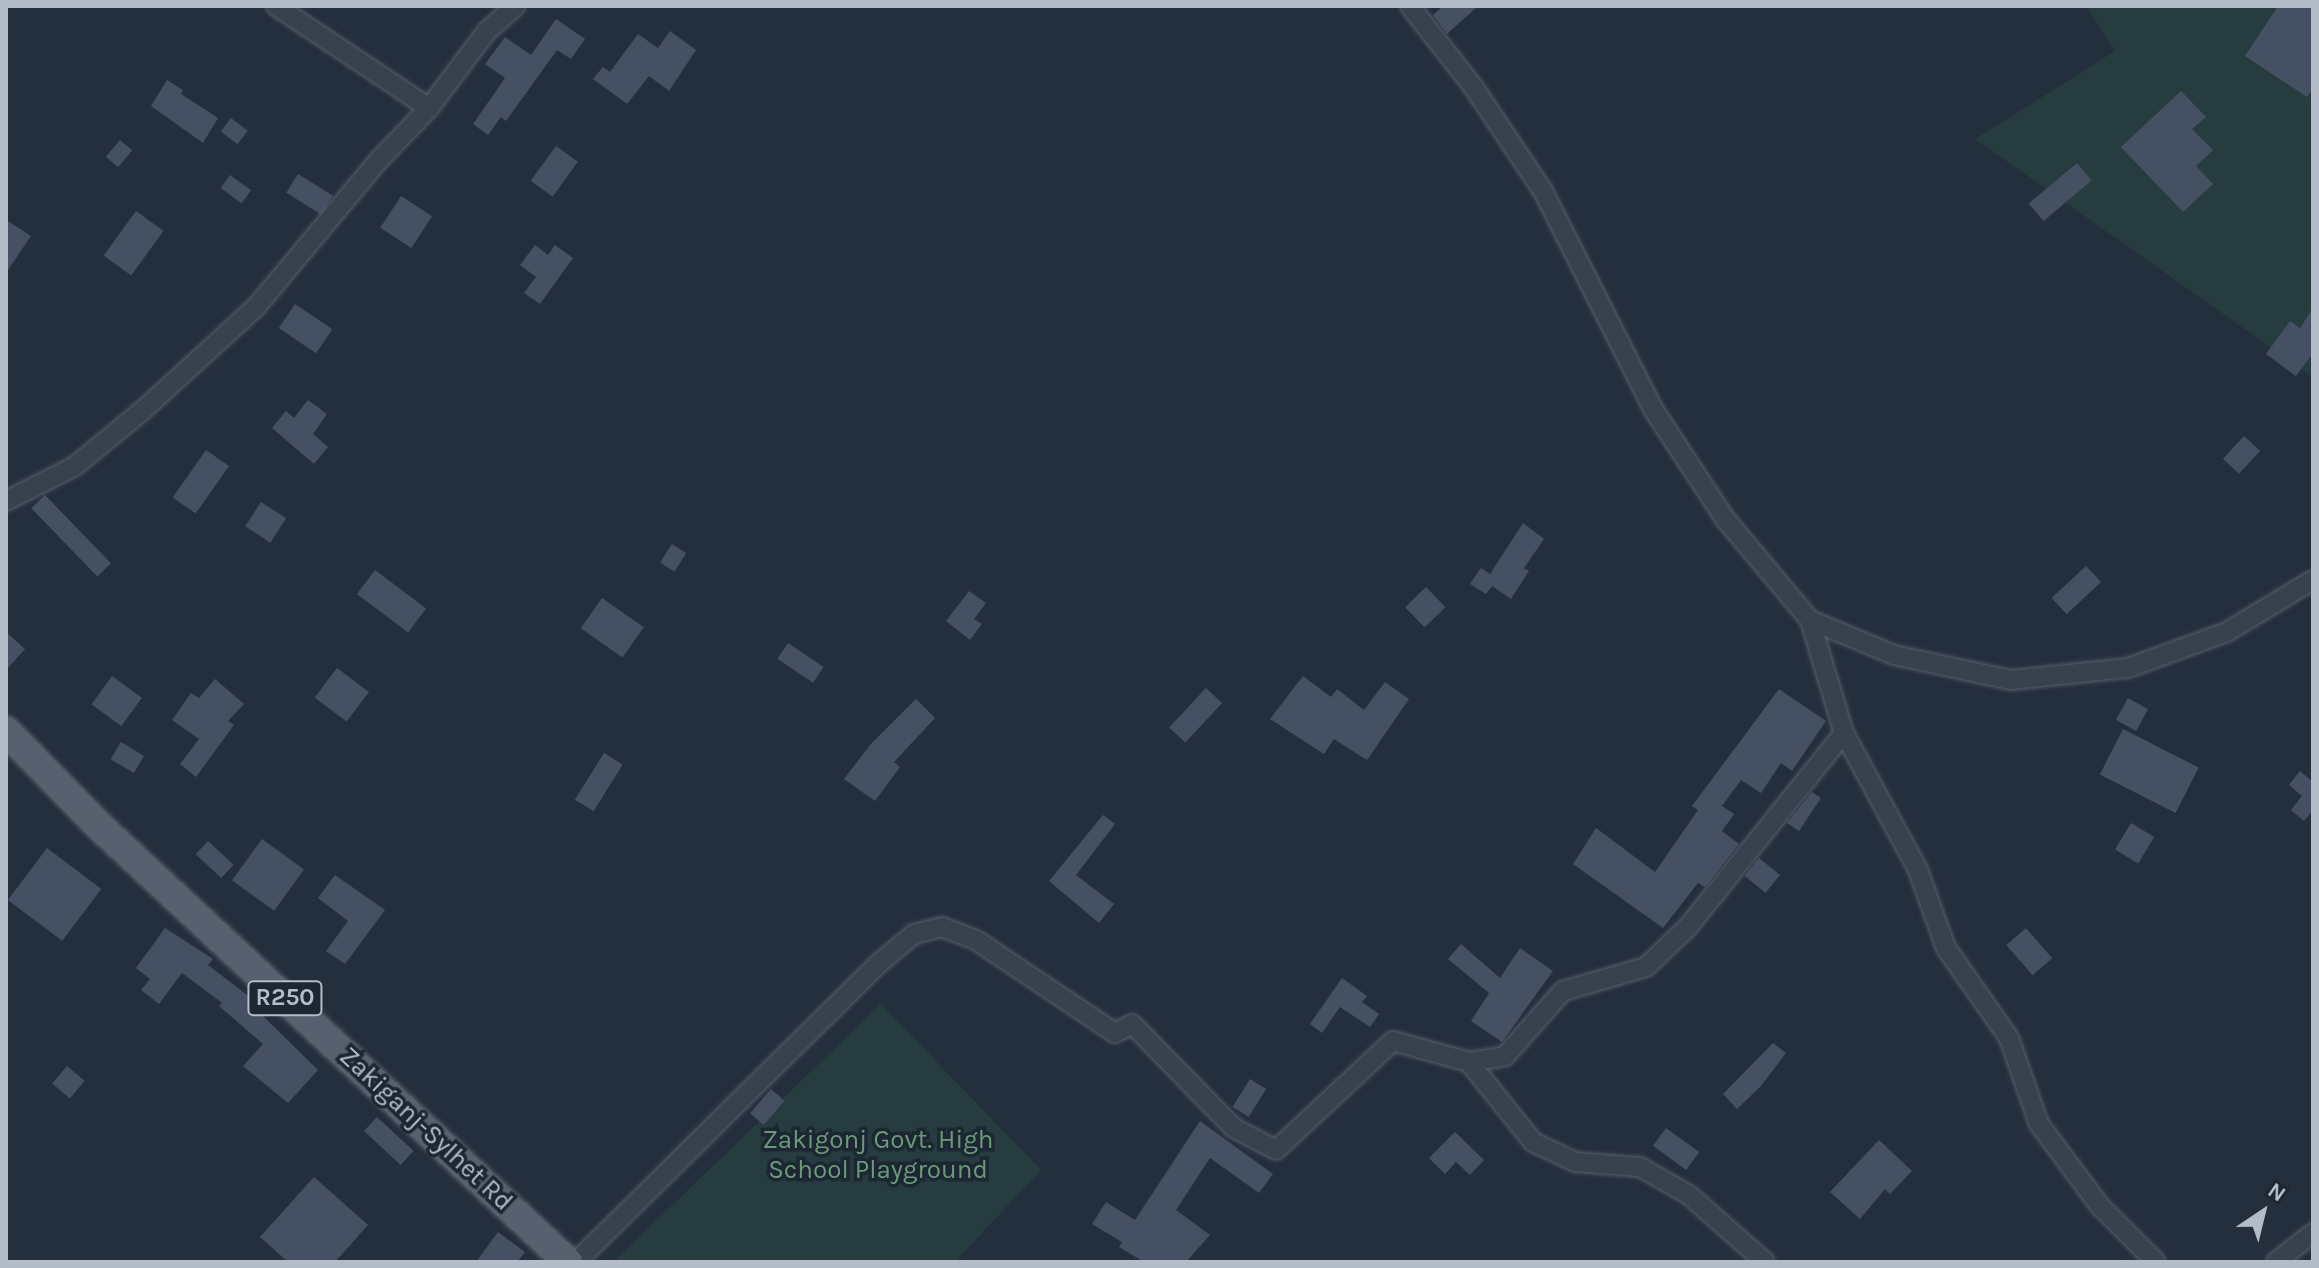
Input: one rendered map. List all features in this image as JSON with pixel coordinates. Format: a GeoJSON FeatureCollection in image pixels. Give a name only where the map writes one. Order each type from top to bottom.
{"type":"FeatureCollection","features":[{"type":"Feature","properties":{"kind":"main road","name":"Zakiganj-Sylhet Rd"},"geometry":{"type":"LineString","coordinates":[[6,731],[96,823],[568,1262]]}},
{"type":"Feature","properties":{"kind":"street"},"geometry":{"type":"LineString","coordinates":[[276,6],[429,108]]}},
{"type":"Feature","properties":{"kind":"street"},"geometry":{"type":"LineString","coordinates":[[6,501],[75,466],[200,360],[256,307],[378,161],[429,108],[487,31],[516,6]]}},
{"type":"Feature","properties":{"kind":"street"},"geometry":{"type":"LineString","coordinates":[[1410,6],[1474,88],[1543,191],[1653,409],[1726,520],[1810,620],[1844,733],[1918,870],[1946,948],[2009,1038],[2039,1124],[2100,1206],[2156,1262]]}},
{"type":"Feature","properties":{"kind":"street"},"geometry":{"type":"LineString","coordinates":[[1810,620],[1894,655],[2011,680],[2128,668],[2227,632],[2313,580]]}},
{"type":"Feature","properties":{"kind":"street"},"geometry":{"type":"LineString","coordinates":[[576,1262],[878,964],[914,934],[942,927],[976,940],[1115,1033],[1132,1024],[1234,1128],[1276,1150],[1393,1041],[1469,1062],[1505,1056],[1563,991],[1646,967],[1688,927],[1844,733]]}},
{"type":"Feature","properties":{"kind":"street"},"geometry":{"type":"LineString","coordinates":[[1469,1062],[1533,1142],[1575,1162],[1640,1167],[1689,1195],[1765,1262]]}},
{"type":"Feature","properties":{"kind":"street"},"geometry":{"type":"LineString","coordinates":[[2276,1262],[2313,1233]]}},
{"type":"Feature","properties":{"kind":"green space"},"geometry":{"type":"Polygon","coordinates":[[[2086,6],[2313,6],[2313,377],[1975,139],[2115,51],[2086,6]]]}},
{"type":"Feature","properties":{"kind":"green space","name":"Zakigonj Govt. High School Playground"},"geometry":{"type":"Polygon","coordinates":[[[881,1004],[1041,1170],[955,1262],[613,1262],[881,1004]]]}},
{"type":"Feature","properties":{"kind":"building"},"geometry":{"type":"Polygon","coordinates":[[[1443,6],[1478,6],[1447,34],[1433,15],[1443,6]]]}},
{"type":"Feature","properties":{"kind":"building"},"geometry":{"type":"Polygon","coordinates":[[[2278,6],[2313,6],[2313,88],[2307,97],[2245,56],[2278,6]]]}},
{"type":"Feature","properties":{"kind":"building"},"geometry":{"type":"Polygon","coordinates":[[[556,19],[585,39],[571,59],[557,50],[506,121],[501,117],[488,135],[473,124],[505,78],[485,64],[505,37],[531,55],[556,19]]]}},
{"type":"Feature","properties":{"kind":"building"},"geometry":{"type":"Polygon","coordinates":[[[670,31],[696,50],[669,91],[649,76],[627,104],[593,79],[603,67],[610,72],[638,34],[658,48],[670,31]]]}},
{"type":"Feature","properties":{"kind":"building"},"geometry":{"type":"Polygon","coordinates":[[[167,80],[183,90],[181,94],[218,118],[203,143],[151,106],[167,80]]]}},
{"type":"Feature","properties":{"kind":"building"},"geometry":{"type":"Polygon","coordinates":[[[2181,91],[2206,117],[2192,129],[2213,150],[2196,166],[2213,184],[2183,212],[2121,147],[2181,91]]]}},
{"type":"Feature","properties":{"kind":"building"},"geometry":{"type":"Polygon","coordinates":[[[231,118],[248,131],[238,144],[221,132],[231,118]]]}},
{"type":"Feature","properties":{"kind":"building"},"geometry":{"type":"Polygon","coordinates":[[[120,140],[132,150],[118,167],[106,157],[120,140]]]}},
{"type":"Feature","properties":{"kind":"building"},"geometry":{"type":"Polygon","coordinates":[[[556,146],[578,162],[553,197],[531,181],[556,146]]]}},
{"type":"Feature","properties":{"kind":"building"},"geometry":{"type":"Polygon","coordinates":[[[2077,163],[2092,181],[2044,221],[2029,203],[2077,163]]]}},
{"type":"Feature","properties":{"kind":"building"},"geometry":{"type":"Polygon","coordinates":[[[298,174],[333,196],[321,214],[286,193],[298,174]]]}},
{"type":"Feature","properties":{"kind":"building"},"geometry":{"type":"Polygon","coordinates":[[[230,175],[251,190],[242,203],[221,188],[230,175]]]}},
{"type":"Feature","properties":{"kind":"building"},"geometry":{"type":"Polygon","coordinates":[[[401,196],[432,216],[411,248],[380,228],[401,196]]]}},
{"type":"Feature","properties":{"kind":"building"},"geometry":{"type":"Polygon","coordinates":[[[136,211],[164,231],[131,275],[104,255],[136,211]]]}},
{"type":"Feature","properties":{"kind":"building"},"geometry":{"type":"Polygon","coordinates":[[[6,220],[31,236],[6,273],[6,220]]]}},
{"type":"Feature","properties":{"kind":"building"},"geometry":{"type":"Polygon","coordinates":[[[535,245],[548,255],[555,245],[573,258],[540,304],[524,293],[536,277],[520,265],[535,245]]]}},
{"type":"Feature","properties":{"kind":"building"},"geometry":{"type":"Polygon","coordinates":[[[295,304],[332,329],[316,353],[279,328],[295,304]]]}},
{"type":"Feature","properties":{"kind":"building"},"geometry":{"type":"Polygon","coordinates":[[[2313,308],[2313,353],[2296,376],[2266,354],[2290,321],[2300,328],[2313,308]]]}},
{"type":"Feature","properties":{"kind":"building"},"geometry":{"type":"Polygon","coordinates":[[[308,400],[327,414],[313,434],[328,447],[314,464],[272,428],[286,411],[294,418],[308,400]]]}},
{"type":"Feature","properties":{"kind":"building"},"geometry":{"type":"Polygon","coordinates":[[[2244,436],[2260,451],[2239,474],[2223,459],[2244,436]]]}},
{"type":"Feature","properties":{"kind":"building"},"geometry":{"type":"Polygon","coordinates":[[[206,450],[229,466],[196,514],[173,498],[206,450]]]}},
{"type":"Feature","properties":{"kind":"building"},"geometry":{"type":"Polygon","coordinates":[[[45,495],[111,563],[97,577],[31,508],[45,495]]]}},
{"type":"Feature","properties":{"kind":"building"},"geometry":{"type":"Polygon","coordinates":[[[261,502],[286,518],[270,543],[245,526],[261,502]]]}},
{"type":"Feature","properties":{"kind":"building"},"geometry":{"type":"Polygon","coordinates":[[[1523,523],[1544,539],[1524,568],[1529,571],[1511,599],[1492,586],[1486,594],[1470,584],[1481,568],[1490,574],[1523,523]]]}},
{"type":"Feature","properties":{"kind":"building"},"geometry":{"type":"Polygon","coordinates":[[[672,544],[686,553],[674,572],[660,562],[672,544]]]}},
{"type":"Feature","properties":{"kind":"building"},"geometry":{"type":"Polygon","coordinates":[[[2086,566],[2101,582],[2067,614],[2052,598],[2086,566]]]}},
{"type":"Feature","properties":{"kind":"building"},"geometry":{"type":"Polygon","coordinates":[[[375,570],[426,609],[408,632],[357,594],[375,570]]]}},
{"type":"Feature","properties":{"kind":"building"},"geometry":{"type":"Polygon","coordinates":[[[1426,587],[1445,607],[1425,627],[1405,607],[1426,587]]]}},
{"type":"Feature","properties":{"kind":"building"},"geometry":{"type":"Polygon","coordinates":[[[969,591],[986,603],[974,619],[982,624],[970,640],[946,621],[969,591]]]}},
{"type":"Feature","properties":{"kind":"building"},"geometry":{"type":"Polygon","coordinates":[[[602,598],[644,627],[623,658],[581,628],[602,598]]]}},
{"type":"Feature","properties":{"kind":"building"},"geometry":{"type":"Polygon","coordinates":[[[6,632],[25,649],[6,670],[6,632]]]}},
{"type":"Feature","properties":{"kind":"building"},"geometry":{"type":"Polygon","coordinates":[[[788,643],[824,667],[813,683],[777,659],[788,643]]]}},
{"type":"Feature","properties":{"kind":"building"},"geometry":{"type":"Polygon","coordinates":[[[337,668],[369,692],[347,722],[315,698],[337,668]]]}},
{"type":"Feature","properties":{"kind":"building"},"geometry":{"type":"Polygon","coordinates":[[[112,676],[142,698],[121,726],[91,704],[112,676]]]}},
{"type":"Feature","properties":{"kind":"building"},"geometry":{"type":"Polygon","coordinates":[[[1303,676],[1331,697],[1337,689],[1364,710],[1385,682],[1409,699],[1367,760],[1334,739],[1324,754],[1270,719],[1303,676]]]}},
{"type":"Feature","properties":{"kind":"building"},"geometry":{"type":"Polygon","coordinates":[[[215,679],[244,704],[228,721],[234,725],[196,777],[180,764],[199,739],[172,720],[191,693],[199,698],[215,679]]]}},
{"type":"Feature","properties":{"kind":"building"},"geometry":{"type":"Polygon","coordinates":[[[1206,688],[1222,703],[1185,742],[1169,727],[1206,688]]]}},
{"type":"Feature","properties":{"kind":"building"},"geometry":{"type":"Polygon","coordinates":[[[1779,689],[1826,721],[1792,771],[1781,763],[1761,793],[1741,780],[1722,806],[1734,814],[1722,831],[1739,844],[1705,887],[1698,883],[1663,928],[1573,864],[1596,828],[1655,872],[1698,810],[1692,806],[1779,689]]]}},
{"type":"Feature","properties":{"kind":"building"},"geometry":{"type":"Polygon","coordinates":[[[2128,698],[2148,709],[2136,731],[2116,720],[2128,698]]]}},
{"type":"Feature","properties":{"kind":"building"},"geometry":{"type":"Polygon","coordinates":[[[916,699],[935,718],[894,762],[900,767],[875,801],[844,779],[870,745],[916,699]]]}},
{"type":"Feature","properties":{"kind":"building"},"geometry":{"type":"Polygon","coordinates":[[[2123,729],[2199,768],[2176,813],[2100,774],[2123,729]]]}},
{"type":"Feature","properties":{"kind":"building"},"geometry":{"type":"Polygon","coordinates":[[[121,742],[144,756],[134,773],[111,759],[121,742]]]}},
{"type":"Feature","properties":{"kind":"building"},"geometry":{"type":"Polygon","coordinates":[[[604,753],[623,765],[594,811],[575,800],[604,753]]]}},
{"type":"Feature","properties":{"kind":"building"},"geometry":{"type":"Polygon","coordinates":[[[2300,771],[2313,782],[2313,810],[2304,821],[2291,810],[2302,796],[2289,785],[2300,771]]]}},
{"type":"Feature","properties":{"kind":"building"},"geometry":{"type":"Polygon","coordinates":[[[1812,792],[1821,798],[1799,831],[1787,823],[1812,792]]]}},
{"type":"Feature","properties":{"kind":"building"},"geometry":{"type":"Polygon","coordinates":[[[1103,815],[1115,824],[1076,875],[1114,904],[1099,923],[1049,881],[1103,815]]]}},
{"type":"Feature","properties":{"kind":"building"},"geometry":{"type":"Polygon","coordinates":[[[2131,823],[2154,837],[2138,863],[2115,850],[2131,823]]]}},
{"type":"Feature","properties":{"kind":"building"},"geometry":{"type":"Polygon","coordinates":[[[262,839],[304,870],[274,911],[232,880],[262,839]]]}},
{"type":"Feature","properties":{"kind":"building"},"geometry":{"type":"Polygon","coordinates":[[[208,841],[234,865],[221,878],[196,854],[208,841]]]}},
{"type":"Feature","properties":{"kind":"building"},"geometry":{"type":"Polygon","coordinates":[[[47,848],[101,889],[62,941],[8,900],[47,848]]]}},
{"type":"Feature","properties":{"kind":"building"},"geometry":{"type":"Polygon","coordinates":[[[1759,858],[1780,875],[1766,893],[1745,876],[1759,858]]]}},
{"type":"Feature","properties":{"kind":"building"},"geometry":{"type":"Polygon","coordinates":[[[335,875],[385,910],[345,964],[326,951],[348,921],[318,898],[335,875]]]}},
{"type":"Feature","properties":{"kind":"building"},"geometry":{"type":"Polygon","coordinates":[[[165,928],[213,959],[208,965],[268,1011],[264,1017],[318,1070],[288,1103],[243,1066],[263,1044],[219,1006],[222,1003],[182,973],[159,1004],[141,990],[150,979],[136,968],[165,928]]]}},
{"type":"Feature","properties":{"kind":"building"},"geometry":{"type":"Polygon","coordinates":[[[2026,928],[2052,958],[2033,975],[2006,945],[2026,928]]]}},
{"type":"Feature","properties":{"kind":"building"},"geometry":{"type":"Polygon","coordinates":[[[1461,944],[1500,978],[1520,948],[1553,971],[1502,1042],[1471,1021],[1489,993],[1448,959],[1461,944]]]}},
{"type":"Feature","properties":{"kind":"building"},"geometry":{"type":"Polygon","coordinates":[[[1342,978],[1367,996],[1362,1002],[1379,1014],[1370,1027],[1340,1007],[1322,1033],[1310,1024],[1342,978]]]}},
{"type":"Feature","properties":{"kind":"building"},"geometry":{"type":"Polygon","coordinates":[[[1773,1043],[1786,1053],[1761,1086],[1737,1109],[1723,1094],[1773,1043]]]}},
{"type":"Feature","properties":{"kind":"building"},"geometry":{"type":"Polygon","coordinates":[[[67,1066],[85,1081],[70,1098],[52,1084],[67,1066]]]}},
{"type":"Feature","properties":{"kind":"building"},"geometry":{"type":"Polygon","coordinates":[[[1250,1079],[1266,1089],[1249,1117],[1233,1107],[1250,1079]]]}},
{"type":"Feature","properties":{"kind":"building"},"geometry":{"type":"Polygon","coordinates":[[[771,1089],[785,1101],[764,1125],[750,1113],[771,1089]]]}},
{"type":"Feature","properties":{"kind":"building"},"geometry":{"type":"Polygon","coordinates":[[[377,1117],[414,1151],[401,1165],[364,1131],[377,1117]]]}},
{"type":"Feature","properties":{"kind":"building"},"geometry":{"type":"Polygon","coordinates":[[[1200,1121],[1273,1174],[1259,1193],[1210,1158],[1176,1210],[1210,1235],[1186,1262],[1144,1262],[1119,1247],[1122,1242],[1092,1224],[1106,1202],[1135,1220],[1200,1121]]]}},
{"type":"Feature","properties":{"kind":"building"},"geometry":{"type":"Polygon","coordinates":[[[1666,1128],[1699,1152],[1686,1170],[1653,1146],[1666,1128]]]}},
{"type":"Feature","properties":{"kind":"building"},"geometry":{"type":"Polygon","coordinates":[[[1455,1132],[1484,1160],[1470,1175],[1456,1162],[1445,1174],[1429,1158],[1455,1132]]]}},
{"type":"Feature","properties":{"kind":"building"},"geometry":{"type":"Polygon","coordinates":[[[1879,1140],[1912,1171],[1890,1194],[1885,1189],[1860,1219],[1830,1192],[1879,1140]]]}},
{"type":"Feature","properties":{"kind":"building"},"geometry":{"type":"Polygon","coordinates":[[[314,1177],[368,1225],[335,1262],[288,1262],[260,1237],[314,1177]]]}},
{"type":"Feature","properties":{"kind":"building"},"geometry":{"type":"Polygon","coordinates":[[[498,1232],[525,1252],[517,1262],[476,1262],[498,1232]]]}}]}
